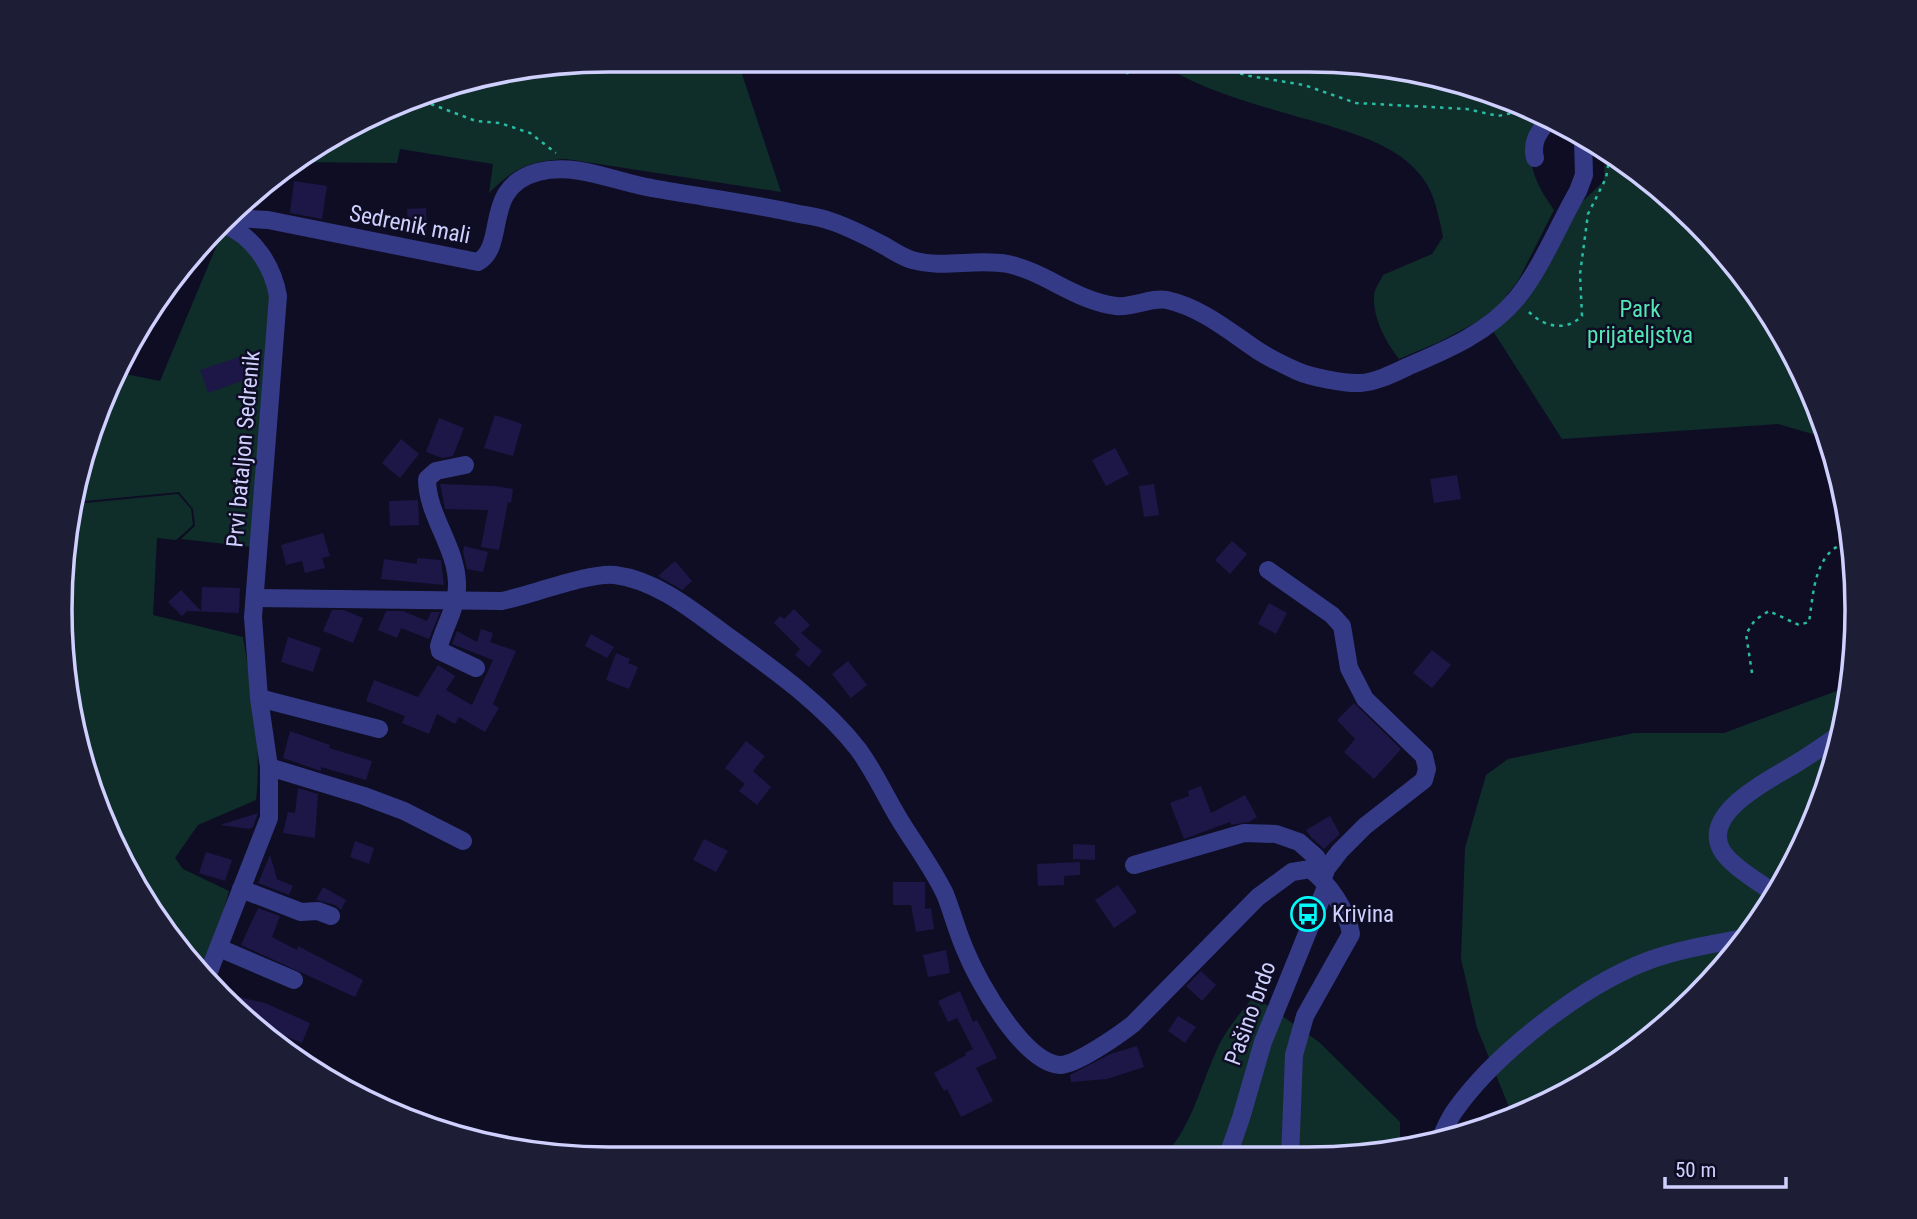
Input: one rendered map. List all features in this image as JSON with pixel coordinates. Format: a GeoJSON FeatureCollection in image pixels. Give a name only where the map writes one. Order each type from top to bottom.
{"type":"FeatureCollection","features":[{"type":"Feature","properties":{"kind":"street"},"geometry":{"type":"LineString","coordinates":[[1535,158],[1535,137],[1543,126]]}},
{"type":"Feature","properties":{"kind":"street","name":"Sedrenik mali"},"geometry":{"type":"LineString","coordinates":[[241,218],[268,220],[478,262],[487,257],[491,250],[500,202],[514,185],[536,173],[563,169],[598,174],[625,183],[827,220],[855,231],[908,259],[926,263],[989,261],[1012,265],[1100,303],[1134,306],[1156,299],[1168,300],[1202,313],[1234,332],[1259,352],[1301,373],[1360,383],[1385,377],[1463,341],[1494,322],[1516,300],[1578,191],[1584,175],[1583,148]]}},
{"type":"Feature","properties":{"kind":"street","name":"Prvi bataljon Sedrenik"},"geometry":{"type":"LineString","coordinates":[[210,969],[269,818],[269,766],[259,698],[253,617],[278,296],[275,278],[268,262],[231,227]]}},
{"type":"Feature","properties":{"kind":"street"},"geometry":{"type":"LineString","coordinates":[[465,465],[436,471],[427,478],[427,491],[451,555],[457,582],[455,600],[439,646],[440,651],[476,668]]}},
{"type":"Feature","properties":{"kind":"street","name":"Pašino brdo"},"geometry":{"type":"LineString","coordinates":[[1231,1147],[1263,1042],[1324,879],[1340,852],[1365,826],[1424,780],[1427,769],[1424,756],[1364,699],[1349,668],[1342,626],[1332,615],[1268,570]]}},
{"type":"Feature","properties":{"kind":"street"},"geometry":{"type":"LineString","coordinates":[[256,598],[502,601],[588,578],[613,575],[632,579],[674,599],[770,666],[835,723],[858,749],[944,894],[967,955],[987,993],[1028,1048],[1046,1060],[1060,1065],[1111,1041],[1133,1024],[1258,897],[1280,880],[1292,872],[1310,869],[1324,879]]}},
{"type":"Feature","properties":{"kind":"street"},"geometry":{"type":"LineString","coordinates":[[259,698],[379,729]]}},
{"type":"Feature","properties":{"kind":"street"},"geometry":{"type":"LineString","coordinates":[[1767,888],[1730,861],[1721,849],[1718,837],[1720,825],[1745,795],[1829,741]]}},
{"type":"Feature","properties":{"kind":"street"},"geometry":{"type":"LineString","coordinates":[[269,766],[376,800],[463,841]]}},
{"type":"Feature","properties":{"kind":"street"},"geometry":{"type":"LineString","coordinates":[[1134,865],[1244,833],[1276,834],[1299,842],[1316,857],[1351,934],[1305,1016],[1294,1055],[1290,1147]]}},
{"type":"Feature","properties":{"kind":"street"},"geometry":{"type":"LineString","coordinates":[[241,888],[301,912],[318,911],[331,916]]}},
{"type":"Feature","properties":{"kind":"street"},"geometry":{"type":"LineString","coordinates":[[1445,1129],[1455,1110],[1494,1066],[1541,1025],[1602,982],[1650,960],[1731,941]]}},
{"type":"Feature","properties":{"kind":"street"},"geometry":{"type":"LineString","coordinates":[[219,948],[294,980]]}},
{"type":"Feature","properties":{"kind":"path"},"geometry":{"type":"LineString","coordinates":[[1234,72],[1304,85],[1356,103],[1467,109],[1498,116],[1513,113]]}},
{"type":"Feature","properties":{"kind":"path"},"geometry":{"type":"LineString","coordinates":[[429,103],[476,121],[500,123],[530,133],[556,152],[563,169]]}},
{"type":"Feature","properties":{"kind":"path"},"geometry":{"type":"LineString","coordinates":[[1516,300],[1537,320],[1561,327],[1574,324],[1582,316],[1580,274],[1588,214],[1606,178],[1608,164]]}},
{"type":"Feature","properties":{"kind":"path"},"geometry":{"type":"LineString","coordinates":[[1752,673],[1746,634],[1755,620],[1769,611],[1799,625],[1809,622],[1817,573],[1827,553],[1841,544]]}},
{"type":"Feature","properties":{"kind":"green space"},"geometry":{"type":"Polygon","coordinates":[[[741,72],[781,192],[566,159],[524,167],[515,171],[489,193],[493,164],[400,149],[397,163],[311,162],[372,127],[404,113],[437,100],[505,82],[574,73],[741,72]]]}},
{"type":"Feature","properties":{"kind":"green space"},"geometry":{"type":"Polygon","coordinates":[[[1308,72],[1378,76],[1447,90],[1480,100],[1537,123],[1531,153],[1534,175],[1554,210],[1518,281],[1499,305],[1479,321],[1399,359],[1378,322],[1374,293],[1383,275],[1432,254],[1443,237],[1433,198],[1422,177],[1401,157],[1376,142],[1216,91],[1177,73],[1308,72]]]}},
{"type":"Feature","properties":{"kind":"green space","name":"Park prijateljstva"},"geometry":{"type":"Polygon","coordinates":[[[1605,161],[1662,205],[1712,255],[1755,311],[1773,341],[1790,372],[1816,435],[1778,424],[1562,439],[1493,331],[1568,215],[1604,181],[1605,161]]]}},
{"type":"Feature","properties":{"kind":"green space"},"geometry":{"type":"Polygon","coordinates":[[[227,231],[239,240],[271,281],[252,547],[181,539],[195,526],[193,509],[179,492],[83,501],[100,437],[126,374],[160,381],[219,240],[227,231]]]}},
{"type":"Feature","properties":{"kind":"green space"},"geometry":{"type":"Polygon","coordinates":[[[178,494],[191,509],[193,525],[176,540],[157,538],[153,615],[243,637],[257,739],[256,800],[198,825],[175,858],[183,869],[229,891],[215,941],[204,963],[162,908],[127,847],[100,782],[90,749],[76,680],[73,645],[73,574],[82,503],[178,494]]]}},
{"type":"Feature","properties":{"kind":"green space"},"geometry":{"type":"Polygon","coordinates":[[[1839,690],[1827,749],[1804,815],[1773,878],[1734,937],[1688,990],[1635,1036],[1576,1075],[1509,1108],[1477,1028],[1461,959],[1465,848],[1486,775],[1508,759],[1634,733],[1724,733],[1839,690]]]}},
{"type":"Feature","properties":{"kind":"green space"},"geometry":{"type":"Polygon","coordinates":[[[1254,996],[1319,1042],[1400,1122],[1400,1139],[1343,1146],[1172,1147],[1189,1117],[1212,1060],[1235,1019],[1254,996]]]}},
{"type":"Feature","properties":{"kind":"building"},"geometry":{"type":"Polygon","coordinates":[[[294,181],[327,186],[322,219],[290,213],[294,181]]]}},
{"type":"Feature","properties":{"kind":"building"},"geometry":{"type":"Polygon","coordinates":[[[426,208],[427,230],[408,231],[407,209],[426,208]]]}},
{"type":"Feature","properties":{"kind":"building"},"geometry":{"type":"Polygon","coordinates":[[[245,355],[253,377],[208,393],[200,370],[245,355]]]}},
{"type":"Feature","properties":{"kind":"building"},"geometry":{"type":"Polygon","coordinates":[[[495,415],[522,424],[513,456],[484,448],[495,415]]]}},
{"type":"Feature","properties":{"kind":"building"},"geometry":{"type":"Polygon","coordinates":[[[439,418],[464,428],[453,456],[442,458],[426,452],[439,418]]]}},
{"type":"Feature","properties":{"kind":"building"},"geometry":{"type":"Polygon","coordinates":[[[401,439],[419,454],[400,478],[382,463],[401,439]]]}},
{"type":"Feature","properties":{"kind":"building"},"geometry":{"type":"Polygon","coordinates":[[[1115,448],[1129,474],[1106,486],[1092,460],[1115,448]]]}},
{"type":"Feature","properties":{"kind":"building"},"geometry":{"type":"Polygon","coordinates":[[[1457,475],[1461,499],[1434,503],[1430,479],[1457,475]]]}},
{"type":"Feature","properties":{"kind":"building"},"geometry":{"type":"Polygon","coordinates":[[[440,484],[513,489],[499,550],[481,547],[488,510],[445,509],[440,484]]]}},
{"type":"Feature","properties":{"kind":"building"},"geometry":{"type":"Polygon","coordinates":[[[1154,484],[1159,515],[1144,517],[1139,486],[1154,484]]]}},
{"type":"Feature","properties":{"kind":"building"},"geometry":{"type":"Polygon","coordinates":[[[418,500],[419,525],[390,526],[389,501],[418,500]]]}},
{"type":"Feature","properties":{"kind":"building"},"geometry":{"type":"Polygon","coordinates":[[[323,533],[330,556],[322,558],[325,568],[305,573],[302,561],[286,565],[281,545],[323,533]]]}},
{"type":"Feature","properties":{"kind":"building"},"geometry":{"type":"Polygon","coordinates":[[[1232,541],[1247,554],[1230,574],[1215,560],[1232,541]]]}},
{"type":"Feature","properties":{"kind":"building"},"geometry":{"type":"Polygon","coordinates":[[[464,546],[488,552],[483,572],[467,569],[464,546]]]}},
{"type":"Feature","properties":{"kind":"building"},"geometry":{"type":"Polygon","coordinates":[[[417,558],[441,560],[444,585],[381,579],[384,559],[417,564],[417,558]]]}},
{"type":"Feature","properties":{"kind":"building"},"geometry":{"type":"Polygon","coordinates":[[[675,561],[692,581],[682,590],[658,576],[675,561]]]}},
{"type":"Feature","properties":{"kind":"building"},"geometry":{"type":"Polygon","coordinates":[[[202,587],[240,588],[239,613],[187,611],[182,616],[168,602],[181,590],[201,611],[202,587]]]}},
{"type":"Feature","properties":{"kind":"building"},"geometry":{"type":"Polygon","coordinates":[[[1269,603],[1287,613],[1276,634],[1258,624],[1269,603]]]}},
{"type":"Feature","properties":{"kind":"building"},"geometry":{"type":"Polygon","coordinates":[[[794,609],[810,625],[801,633],[822,651],[809,667],[795,655],[800,649],[774,623],[780,616],[784,619],[794,609]]]}},
{"type":"Feature","properties":{"kind":"building"},"geometry":{"type":"Polygon","coordinates":[[[332,610],[344,610],[363,618],[353,643],[323,631],[332,610]]]}},
{"type":"Feature","properties":{"kind":"building"},"geometry":{"type":"Polygon","coordinates":[[[386,611],[403,611],[427,621],[431,612],[440,612],[429,639],[401,628],[397,638],[378,630],[386,611]]]}},
{"type":"Feature","properties":{"kind":"building"},"geometry":{"type":"Polygon","coordinates":[[[481,629],[493,633],[490,642],[516,651],[493,704],[499,708],[485,732],[459,717],[455,724],[437,714],[429,734],[402,723],[405,716],[366,701],[374,680],[418,697],[438,665],[455,676],[446,690],[472,705],[493,660],[452,644],[457,631],[477,642],[481,629]]]}},
{"type":"Feature","properties":{"kind":"building"},"geometry":{"type":"Polygon","coordinates":[[[591,634],[614,647],[607,658],[585,646],[591,634]]]}},
{"type":"Feature","properties":{"kind":"building"},"geometry":{"type":"Polygon","coordinates":[[[288,637],[321,648],[313,672],[281,662],[288,637]]]}},
{"type":"Feature","properties":{"kind":"building"},"geometry":{"type":"Polygon","coordinates":[[[1432,650],[1451,665],[1432,688],[1413,673],[1432,650]]]}},
{"type":"Feature","properties":{"kind":"building"},"geometry":{"type":"Polygon","coordinates":[[[616,653],[630,659],[628,663],[638,667],[629,689],[606,680],[616,653]]]}},
{"type":"Feature","properties":{"kind":"building"},"geometry":{"type":"Polygon","coordinates":[[[848,661],[867,685],[851,698],[832,674],[848,661]]]}},
{"type":"Feature","properties":{"kind":"building"},"geometry":{"type":"Polygon","coordinates":[[[1354,703],[1401,749],[1374,779],[1344,752],[1355,739],[1337,720],[1354,703]]]}},
{"type":"Feature","properties":{"kind":"building"},"geometry":{"type":"Polygon","coordinates":[[[290,731],[330,745],[329,748],[372,761],[366,780],[321,767],[321,771],[283,758],[290,731]]]}},
{"type":"Feature","properties":{"kind":"building"},"geometry":{"type":"Polygon","coordinates":[[[746,741],[765,756],[753,771],[771,787],[757,805],[739,791],[745,784],[725,768],[746,741]]]}},
{"type":"Feature","properties":{"kind":"building"},"geometry":{"type":"Polygon","coordinates":[[[1201,786],[1211,813],[1245,795],[1257,817],[1249,822],[1231,825],[1230,822],[1184,839],[1170,803],[1189,796],[1188,791],[1201,786]]]}},
{"type":"Feature","properties":{"kind":"building"},"geometry":{"type":"Polygon","coordinates":[[[298,788],[318,794],[315,838],[283,833],[288,812],[295,813],[298,788]]]}},
{"type":"Feature","properties":{"kind":"building"},"geometry":{"type":"Polygon","coordinates":[[[258,813],[253,827],[249,829],[220,825],[258,813]]]}},
{"type":"Feature","properties":{"kind":"building"},"geometry":{"type":"Polygon","coordinates":[[[1330,816],[1340,834],[1324,849],[1306,830],[1330,816]]]}},
{"type":"Feature","properties":{"kind":"building"},"geometry":{"type":"Polygon","coordinates":[[[704,839],[728,851],[716,872],[693,860],[704,839]]]}},
{"type":"Feature","properties":{"kind":"building"},"geometry":{"type":"Polygon","coordinates":[[[355,841],[374,848],[369,864],[350,857],[355,841]]]}},
{"type":"Feature","properties":{"kind":"building"},"geometry":{"type":"Polygon","coordinates":[[[1073,844],[1095,845],[1095,860],[1073,859],[1073,844]]]}},
{"type":"Feature","properties":{"kind":"building"},"geometry":{"type":"Polygon","coordinates":[[[206,852],[232,860],[225,881],[199,873],[206,852]]]}},
{"type":"Feature","properties":{"kind":"building"},"geometry":{"type":"Polygon","coordinates":[[[270,855],[277,879],[293,886],[289,895],[258,883],[270,855]]]}},
{"type":"Feature","properties":{"kind":"building"},"geometry":{"type":"Polygon","coordinates":[[[1080,862],[1080,875],[1064,876],[1064,885],[1038,886],[1037,864],[1080,862]]]}},
{"type":"Feature","properties":{"kind":"building"},"geometry":{"type":"Polygon","coordinates":[[[893,882],[925,882],[925,909],[931,908],[934,929],[916,932],[911,905],[893,905],[893,882]]]}},
{"type":"Feature","properties":{"kind":"building"},"geometry":{"type":"Polygon","coordinates":[[[1118,885],[1137,912],[1114,928],[1095,900],[1118,885]]]}},
{"type":"Feature","properties":{"kind":"building"},"geometry":{"type":"Polygon","coordinates":[[[323,887],[346,900],[341,910],[335,905],[316,900],[323,887]]]}},
{"type":"Feature","properties":{"kind":"building"},"geometry":{"type":"Polygon","coordinates":[[[258,908],[280,916],[272,937],[297,950],[298,946],[363,980],[355,997],[241,945],[258,908]]]}},
{"type":"Feature","properties":{"kind":"building"},"geometry":{"type":"Polygon","coordinates":[[[946,950],[950,973],[928,977],[923,955],[946,950]]]}},
{"type":"Feature","properties":{"kind":"building"},"geometry":{"type":"Polygon","coordinates":[[[1201,971],[1216,985],[1202,1001],[1186,986],[1201,971]]]}},
{"type":"Feature","properties":{"kind":"building"},"geometry":{"type":"Polygon","coordinates":[[[960,991],[973,1022],[977,1020],[997,1058],[976,1068],[993,1101],[961,1117],[947,1089],[944,1091],[934,1073],[973,1049],[957,1018],[948,1022],[938,1001],[960,991]]]}},
{"type":"Feature","properties":{"kind":"building"},"geometry":{"type":"Polygon","coordinates":[[[236,996],[265,1003],[310,1023],[302,1043],[278,1033],[236,996]]]}},
{"type":"Feature","properties":{"kind":"building"},"geometry":{"type":"Polygon","coordinates":[[[1178,1016],[1196,1027],[1185,1043],[1168,1031],[1178,1016]]]}},
{"type":"Feature","properties":{"kind":"building"},"geometry":{"type":"Polygon","coordinates":[[[1137,1046],[1144,1067],[1107,1079],[1071,1082],[1070,1075],[1110,1054],[1137,1046]]]}},
{"type":"Feature","properties":{"kind":"place","name":"Krivina"},"geometry":{"type":"Point","coordinates":[1308,914]}}]}
